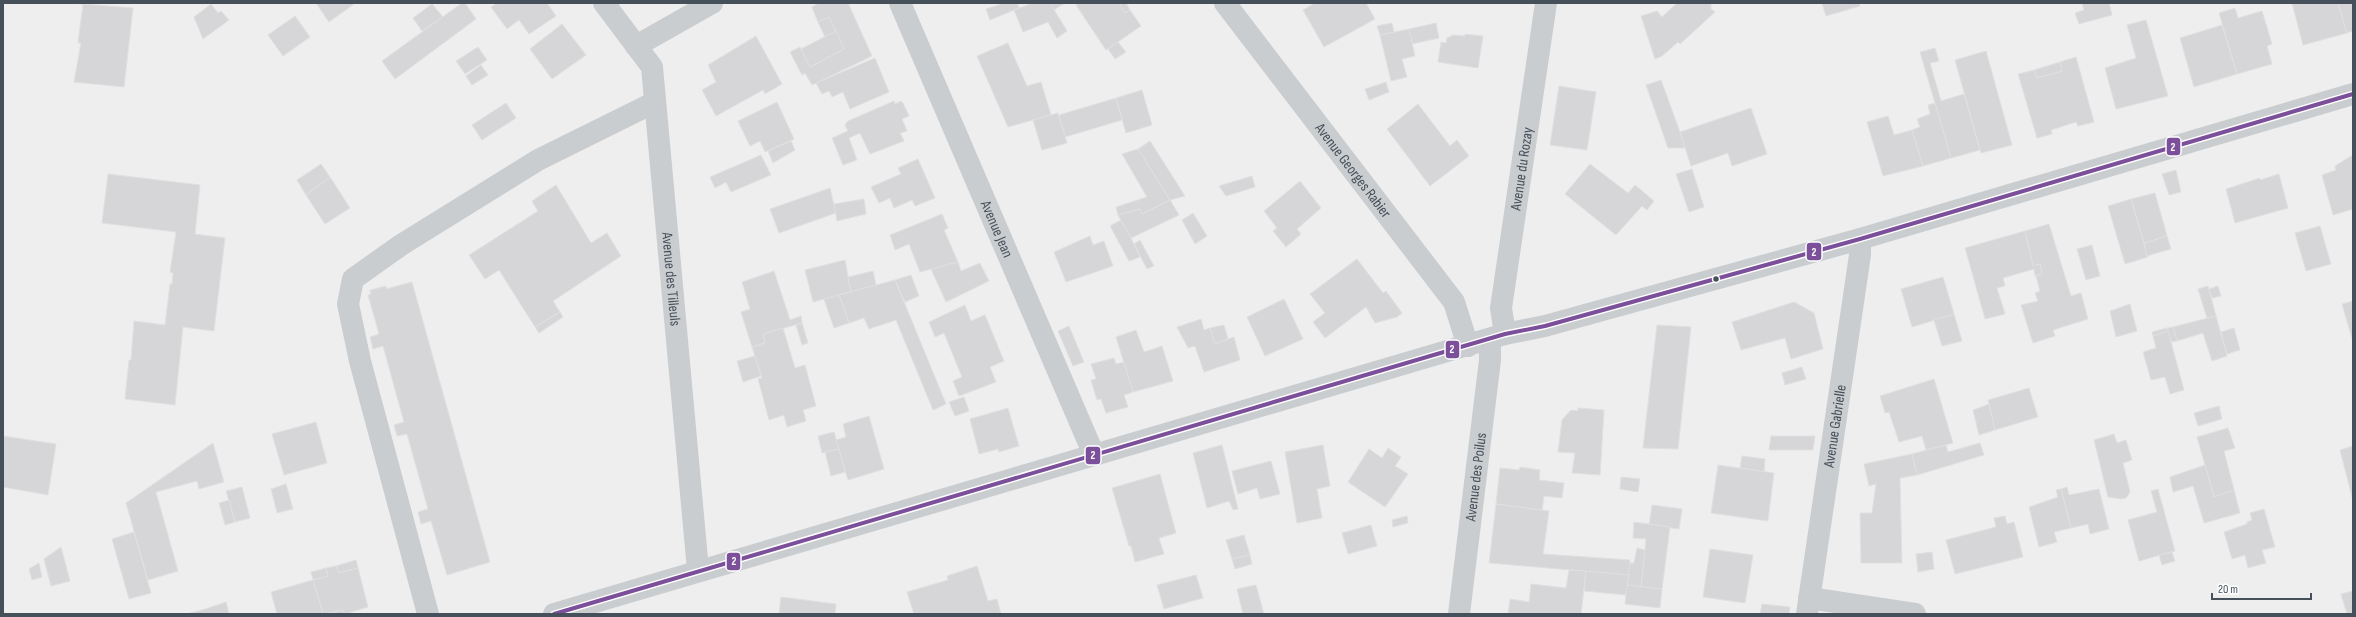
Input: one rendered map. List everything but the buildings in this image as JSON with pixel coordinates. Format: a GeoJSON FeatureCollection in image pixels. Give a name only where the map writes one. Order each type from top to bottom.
{"type":"FeatureCollection","features":[{"type":"Feature","properties":{"kind":"street","name":"Avenue des Tilleuls"},"geometry":{"type":"LineString","coordinates":[[604,3],[652,67],[698,570]]}},
{"type":"Feature","properties":{"kind":"street"},"geometry":{"type":"LineString","coordinates":[[636,46],[712,3]]}},
{"type":"Feature","properties":{"kind":"street","name":"Avenue Jean"},"geometry":{"type":"LineString","coordinates":[[900,3],[1094,455]]}},
{"type":"Feature","properties":{"kind":"street","name":"Avenue Georges Rabier"},"geometry":{"type":"LineString","coordinates":[[1225,3],[1454,302],[1468,346]]}},
{"type":"Feature","properties":{"kind":"street","name":"Avenue du Rozay"},"geometry":{"type":"LineString","coordinates":[[1498,337],[1546,3]]}},
{"type":"Feature","properties":{"kind":"street"},"geometry":{"type":"LineString","coordinates":[[558,613],[698,570],[1498,337],[1545,326],[1860,239],[2353,94]]}},
{"type":"Feature","properties":{"kind":"street"},"geometry":{"type":"LineString","coordinates":[[428,614],[360,361],[348,304],[353,279],[401,245],[538,160],[655,102]]}},
{"type":"Feature","properties":{"kind":"street","name":"Avenue Gabrielle"},"geometry":{"type":"LineString","coordinates":[[1808,606],[1859,262],[1860,239]]}},
{"type":"Feature","properties":{"kind":"street","name":"Avenue des Poilus"},"geometry":{"type":"LineString","coordinates":[[1459,614],[1490,360],[1498,337]]}},
{"type":"Feature","properties":{"kind":"street"},"geometry":{"type":"LineString","coordinates":[[1808,606],[1915,614]]}},
{"type":"Feature","properties":{"kind":"transit line","name":"2"},"geometry":{"type":"LineString","coordinates":[[554,614],[1505,334],[1545,326],[1860,239],[2353,94]]}}]}
